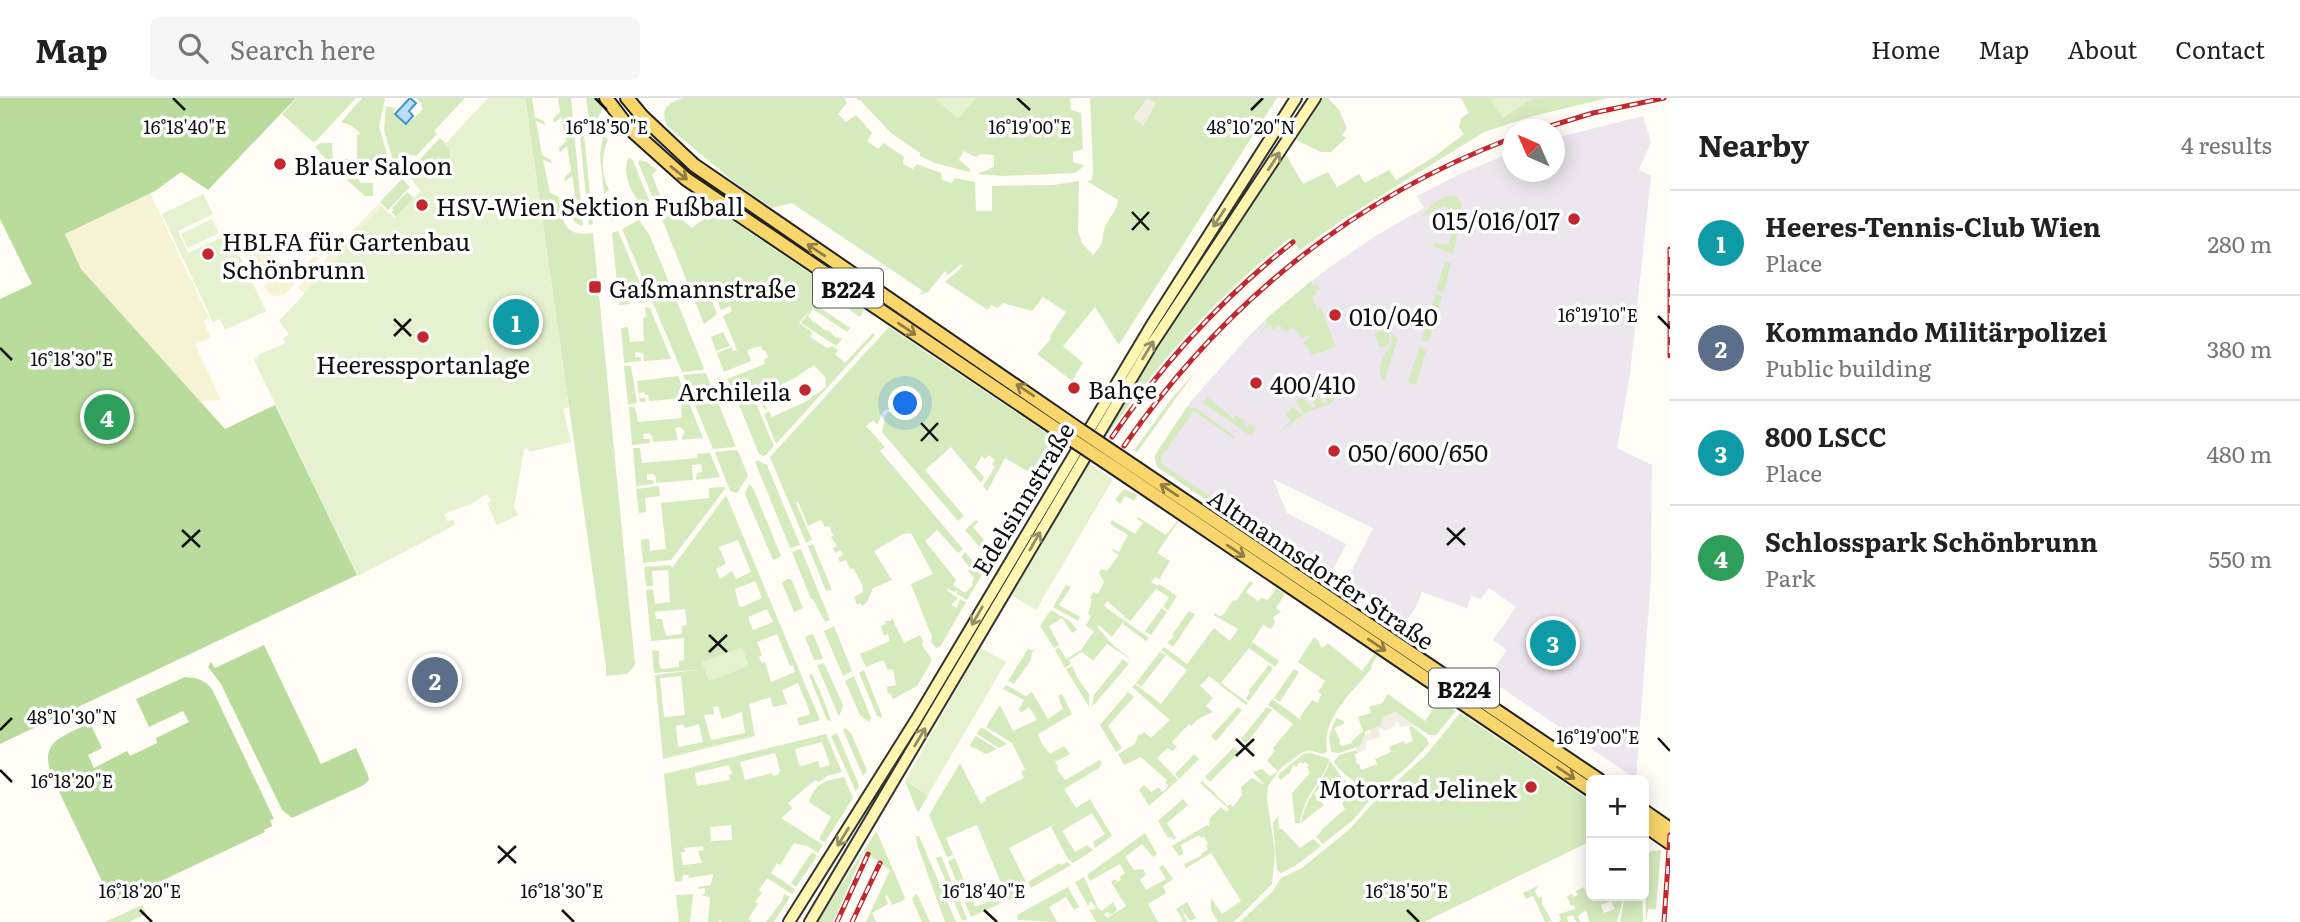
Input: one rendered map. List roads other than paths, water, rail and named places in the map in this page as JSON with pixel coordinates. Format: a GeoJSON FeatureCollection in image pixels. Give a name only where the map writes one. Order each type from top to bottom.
{"type":"FeatureCollection","features":[{"type":"Feature","properties":{"kind":"main road","name":"B224"},"geometry":{"type":"LineString","coordinates":[[606,98],[628,128],[686,178],[1077,435]]}},
{"type":"Feature","properties":{"kind":"main road","name":"B224"},"geometry":{"type":"LineString","coordinates":[[626,98],[694,165],[1122,466]]}},
{"type":"Feature","properties":{"kind":"main road","name":"Edelsinnstraße"},"geometry":{"type":"LineString","coordinates":[[789,922],[916,720],[1144,337],[1296,98]]}},
{"type":"Feature","properties":{"kind":"main road","name":"Edelsinnstraße"},"geometry":{"type":"LineString","coordinates":[[810,922],[1139,365],[1315,98]]}},
{"type":"Feature","properties":{"kind":"main road","name":"Altmannsdorfer Straße"},"geometry":{"type":"LineString","coordinates":[[1122,466],[1591,775]]}},
{"type":"Feature","properties":{"kind":"main road","name":"Altmannsdorfer Straße"},"geometry":{"type":"LineString","coordinates":[[1122,466],[1586,787]]}},
{"type":"Feature","properties":{"kind":"main road"},"geometry":{"type":"LineString","coordinates":[[1649,814],[1670,829]]}},
{"type":"Feature","properties":{"kind":"main road"},"geometry":{"type":"LineString","coordinates":[[1649,828],[1670,843]]}},
{"type":"Feature","properties":{"kind":"water"},"geometry":{"type":"Polygon","coordinates":[[[410,98],[416,103],[409,111],[413,116],[406,124],[395,114],[410,98]]]}},
{"type":"Feature","properties":{"kind":"railway"},"geometry":{"type":"LineString","coordinates":[[1565,122],[1664,98]]}},
{"type":"Feature","properties":{"kind":"railway"},"geometry":{"type":"LineString","coordinates":[[1124,446],[1162,395],[1203,347],[1247,303],[1294,262],[1344,225],[1397,192],[1453,163],[1502,142]]}},
{"type":"Feature","properties":{"kind":"railway"},"geometry":{"type":"LineString","coordinates":[[1112,437],[1152,383],[1195,333],[1242,286],[1293,242]]}},
{"type":"Feature","properties":{"kind":"railway"},"geometry":{"type":"LineString","coordinates":[[1670,249],[1670,356]]}},
{"type":"Feature","properties":{"kind":"railway"},"geometry":{"type":"LineString","coordinates":[[1664,922],[1670,835]]}},
{"type":"Feature","properties":{"kind":"railway"},"geometry":{"type":"LineString","coordinates":[[837,922],[868,854]]}},
{"type":"Feature","properties":{"kind":"railway"},"geometry":{"type":"LineString","coordinates":[[852,922],[880,863]]}},
{"type":"Feature","properties":{"kind":"place","name":"Blauer Saloon"},"geometry":{"type":"Point","coordinates":[280,164]}},
{"type":"Feature","properties":{"kind":"place","name":"HSV-Wien Sektion Fußball"},"geometry":{"type":"Point","coordinates":[422,205]}},
{"type":"Feature","properties":{"kind":"place","name":"015/016/017"},"geometry":{"type":"Point","coordinates":[1574,219]}},
{"type":"Feature","properties":{"kind":"place","name":"HBLFA für Gartenbau Schönbrunn"},"geometry":{"type":"Point","coordinates":[208,254]}},
{"type":"Feature","properties":{"kind":"place","name":"Gaßmannstraße"},"geometry":{"type":"Point","coordinates":[595,287]}},
{"type":"Feature","properties":{"kind":"place","name":"010/040"},"geometry":{"type":"Point","coordinates":[1335,315]}},
{"type":"Feature","properties":{"kind":"place","name":"Heeres-Tennis-Club Wien"},"geometry":{"type":"Point","coordinates":[516,322]}},
{"type":"Feature","properties":{"kind":"place","name":"Heeressportanlage"},"geometry":{"type":"Point","coordinates":[423,337]}},
{"type":"Feature","properties":{"kind":"place","name":"400/410"},"geometry":{"type":"Point","coordinates":[1256,383]}},
{"type":"Feature","properties":{"kind":"place","name":"Bahçe"},"geometry":{"type":"Point","coordinates":[1074,388]}},
{"type":"Feature","properties":{"kind":"place","name":"Archileila"},"geometry":{"type":"Point","coordinates":[805,390]}},
{"type":"Feature","properties":{"kind":"place","name":"Schlosspark Schönbrunn"},"geometry":{"type":"Point","coordinates":[107,417]}},
{"type":"Feature","properties":{"kind":"place","name":"050/600/650"},"geometry":{"type":"Point","coordinates":[1334,451]}},
{"type":"Feature","properties":{"kind":"place","name":"800 LSCC"},"geometry":{"type":"Point","coordinates":[1553,643]}},
{"type":"Feature","properties":{"kind":"place","name":"Kommando Militärpolizei"},"geometry":{"type":"Point","coordinates":[435,680]}},
{"type":"Feature","properties":{"kind":"place","name":"Motorrad Jelinek"},"geometry":{"type":"Point","coordinates":[1531,787]}}]}
